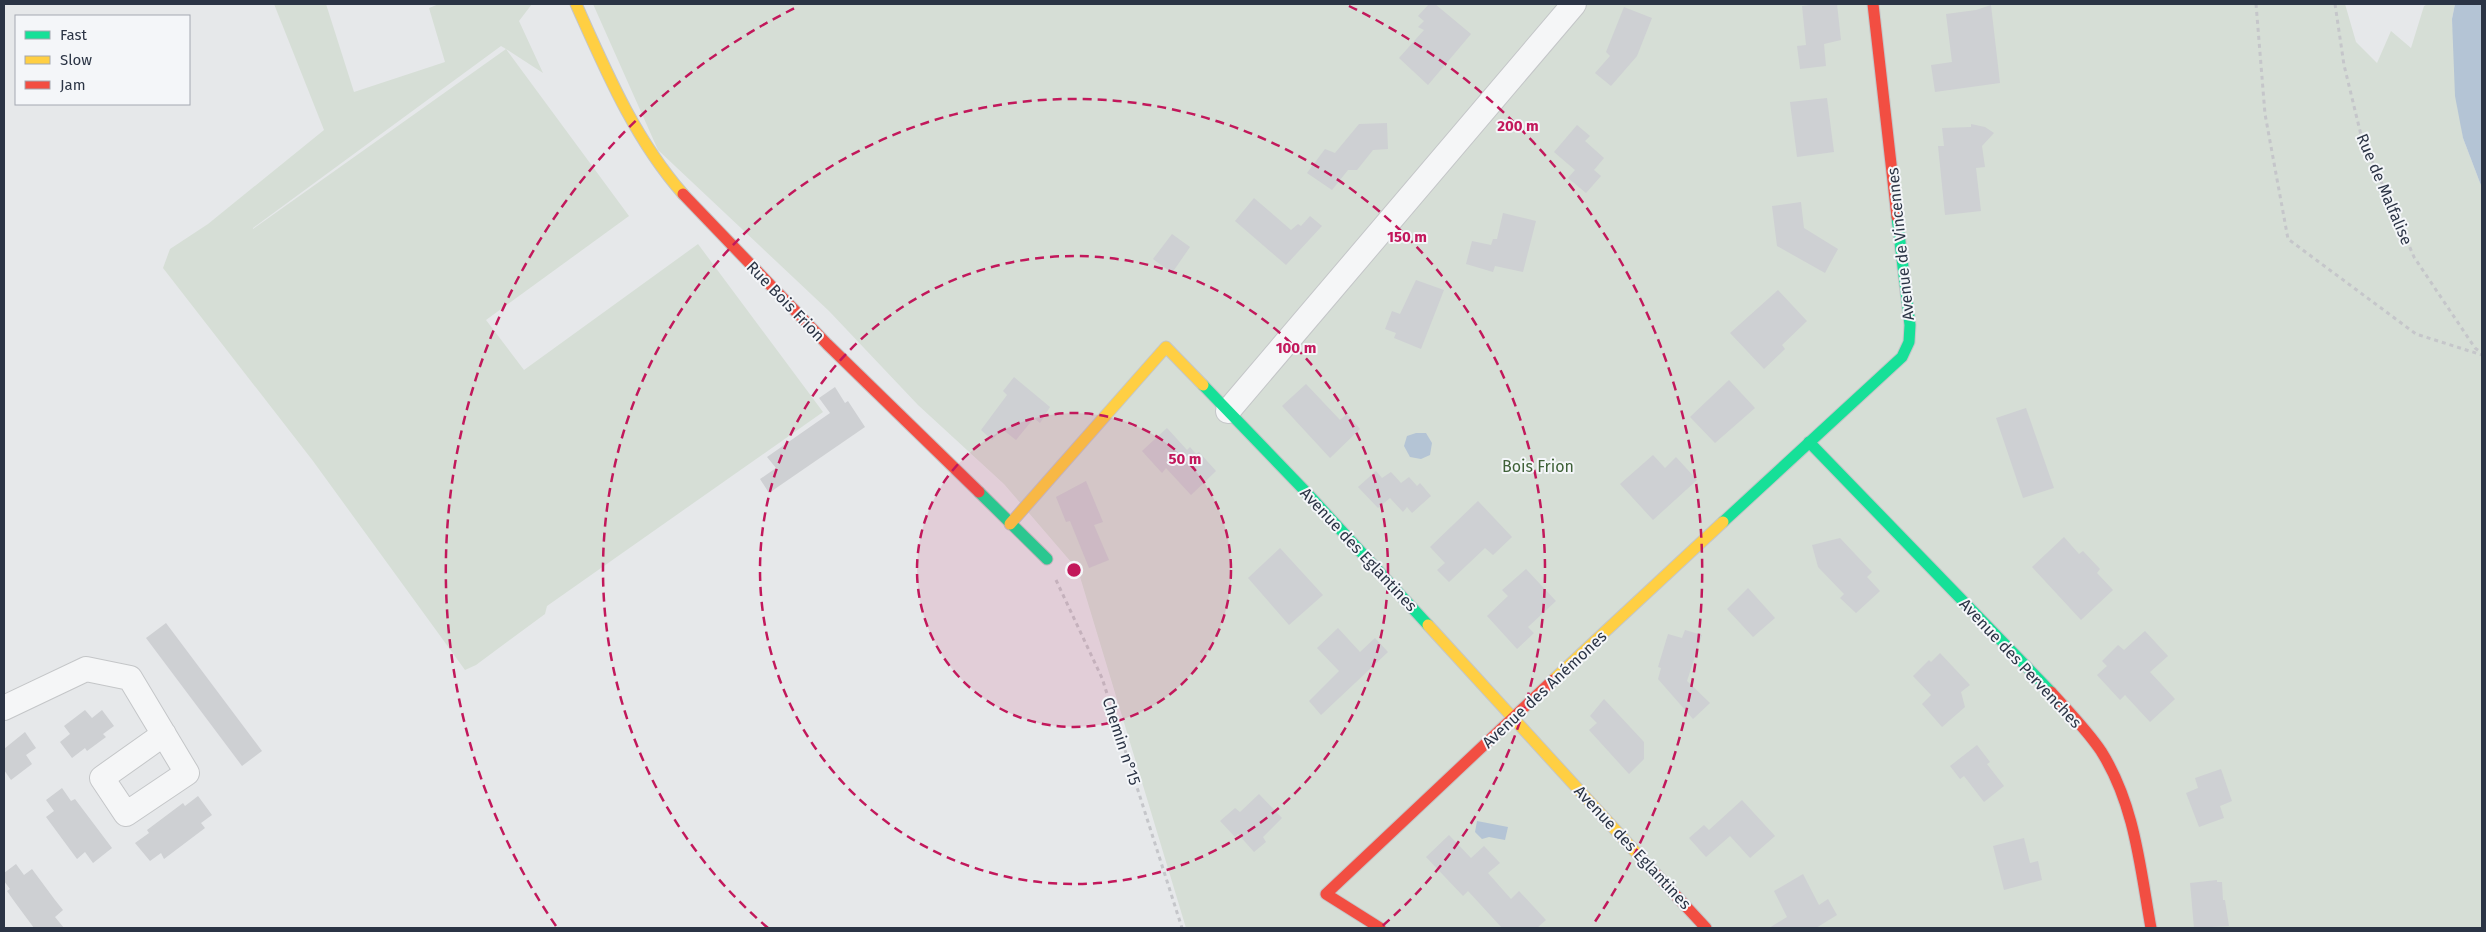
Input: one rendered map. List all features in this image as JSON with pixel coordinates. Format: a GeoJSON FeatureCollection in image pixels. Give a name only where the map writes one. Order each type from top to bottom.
{"type":"FeatureCollection","features":[{"type":"Feature","properties":{"kind":"street","name":"Rue Bois Frion"},"geometry":{"type":"LineString","coordinates":[[576,4],[617,95],[636,130],[682,193],[794,311],[1046,560]]}},
{"type":"Feature","properties":{"kind":"street"},"geometry":{"type":"LineString","coordinates":[[1228,411],[1574,4]]}},
{"type":"Feature","properties":{"kind":"street","name":"Avenue de Vincennes"},"geometry":{"type":"LineString","coordinates":[[1809,442],[1902,357],[1908,342],[1910,326],[1873,4]]}},
{"type":"Feature","properties":{"kind":"street","name":"Avenue des Eglantines"},"geometry":{"type":"LineString","coordinates":[[1010,524],[1166,347],[1306,492],[1706,928]]}},
{"type":"Feature","properties":{"kind":"street","name":"Avenue des Anémones"},"geometry":{"type":"LineString","coordinates":[[1380,928],[1326,894],[1809,442]]}},
{"type":"Feature","properties":{"kind":"street","name":"Avenue des Pervenches"},"geometry":{"type":"LineString","coordinates":[[1809,442],[2041,680],[2100,750],[2118,782],[2129,810],[2151,928]]}},
{"type":"Feature","properties":{"kind":"street"},"geometry":{"type":"LineString","coordinates":[[4,708],[86,669],[130,678],[164,734],[187,773],[126,814],[102,778],[164,734]]}},
{"type":"Feature","properties":{"kind":"path"},"geometry":{"type":"LineString","coordinates":[[2256,4],[2265,114],[2288,238],[2416,334],[2482,354]]}},
{"type":"Feature","properties":{"kind":"path","name":"Rue de Malfalise"},"geometry":{"type":"LineString","coordinates":[[2335,4],[2344,65],[2361,135],[2414,257],[2475,348],[2482,354]]}},
{"type":"Feature","properties":{"kind":"path","name":"Chemin n°15"},"geometry":{"type":"LineString","coordinates":[[1046,560],[1102,678],[1182,928]]}},
{"type":"Feature","properties":{"kind":"green space"},"geometry":{"type":"Polygon","coordinates":[[[274,4],[326,4],[354,92],[445,62],[429,8],[439,4],[532,4],[519,21],[543,73],[506,49],[629,216],[486,320],[524,370],[698,244],[823,412],[547,606],[545,614],[476,665],[465,670],[313,461],[163,268],[170,249],[208,224],[324,130],[274,4]],[[501,46],[253,229],[506,49],[501,46]]]}},
{"type":"Feature","properties":{"kind":"green space","name":"Bois Frion"},"geometry":{"type":"Polygon","coordinates":[[[593,4],[2345,4],[2356,42],[2377,63],[2391,31],[2411,48],[2424,6],[2428,4],[2455,4],[2452,19],[2463,138],[2482,188],[2482,928],[1186,928],[1078,570],[1004,484],[918,405],[829,311],[658,150],[593,4]]]}},
{"type":"Feature","properties":{"kind":"water"},"geometry":{"type":"Polygon","coordinates":[[[2455,4],[2482,4],[2482,188],[2463,138],[2455,96],[2452,19],[2455,4]]]}},
{"type":"Feature","properties":{"kind":"water"},"geometry":{"type":"Polygon","coordinates":[[[1416,433],[1426,433],[1432,443],[1430,455],[1421,459],[1410,457],[1404,446],[1407,436],[1416,433]]]}},
{"type":"Feature","properties":{"kind":"water"},"geometry":{"type":"Polygon","coordinates":[[[1477,821],[1508,827],[1505,840],[1489,837],[1482,839],[1475,832],[1477,821]]]}},
{"type":"Feature","properties":{"kind":"building"},"geometry":{"type":"Polygon","coordinates":[[[1429,4],[1435,4],[1471,34],[1428,85],[1399,58],[1424,30],[1418,27],[1424,21],[1418,16],[1429,4]]]}},
{"type":"Feature","properties":{"kind":"building"},"geometry":{"type":"Polygon","coordinates":[[[1837,4],[1841,40],[1824,44],[1826,66],[1800,69],[1797,46],[1806,45],[1802,6],[1837,4]]]}},
{"type":"Feature","properties":{"kind":"building"},"geometry":{"type":"Polygon","coordinates":[[[1991,5],[2000,83],[1935,92],[1931,65],[1952,62],[1946,14],[1976,10],[1991,5]]]}},
{"type":"Feature","properties":{"kind":"building"},"geometry":{"type":"Polygon","coordinates":[[[1624,7],[1652,18],[1637,56],[1611,86],[1595,73],[1610,56],[1606,52],[1624,7]]]}},
{"type":"Feature","properties":{"kind":"building"},"geometry":{"type":"Polygon","coordinates":[[[1827,98],[1834,152],[1797,157],[1790,102],[1827,98]]]}},
{"type":"Feature","properties":{"kind":"building"},"geometry":{"type":"Polygon","coordinates":[[[1387,123],[1388,149],[1373,150],[1357,170],[1348,170],[1332,190],[1307,173],[1325,149],[1335,153],[1359,124],[1387,123]]]}},
{"type":"Feature","properties":{"kind":"building"},"geometry":{"type":"Polygon","coordinates":[[[1971,124],[1985,127],[1994,133],[1982,146],[1985,167],[1976,168],[1981,211],[1945,215],[1938,146],[1944,146],[1942,128],[1971,127],[1971,124]]]}},
{"type":"Feature","properties":{"kind":"building"},"geometry":{"type":"Polygon","coordinates":[[[1577,125],[1590,136],[1585,141],[1604,158],[1594,170],[1601,176],[1586,193],[1568,178],[1575,170],[1554,152],[1577,125]]]}},
{"type":"Feature","properties":{"kind":"building"},"geometry":{"type":"Polygon","coordinates":[[[1254,198],[1291,230],[1298,224],[1301,226],[1310,216],[1322,226],[1286,265],[1235,221],[1254,198]]]}},
{"type":"Feature","properties":{"kind":"building"},"geometry":{"type":"Polygon","coordinates":[[[1801,202],[1804,228],[1838,249],[1825,273],[1777,246],[1772,206],[1801,202]]]}},
{"type":"Feature","properties":{"kind":"building"},"geometry":{"type":"Polygon","coordinates":[[[1503,213],[1536,221],[1523,272],[1495,266],[1493,272],[1466,264],[1472,241],[1491,245],[1493,239],[1497,239],[1503,213]]]}},
{"type":"Feature","properties":{"kind":"building"},"geometry":{"type":"Polygon","coordinates":[[[1172,234],[1190,247],[1172,273],[1153,259],[1172,234]]]}},
{"type":"Feature","properties":{"kind":"building"},"geometry":{"type":"Polygon","coordinates":[[[1416,280],[1444,290],[1421,349],[1394,338],[1396,333],[1385,329],[1392,311],[1400,314],[1416,280]]]}},
{"type":"Feature","properties":{"kind":"building"},"geometry":{"type":"Polygon","coordinates":[[[1778,290],[1807,321],[1782,345],[1785,349],[1764,369],[1730,333],[1778,290]]]}},
{"type":"Feature","properties":{"kind":"building"},"geometry":{"type":"Polygon","coordinates":[[[1014,377],[1050,407],[1040,423],[1034,418],[1016,440],[1002,429],[992,440],[981,430],[1007,395],[1003,391],[1014,377]]]}},
{"type":"Feature","properties":{"kind":"building"},"geometry":{"type":"Polygon","coordinates":[[[1729,380],[1755,408],[1715,443],[1690,417],[1729,380]]]}},
{"type":"Feature","properties":{"kind":"building"},"geometry":{"type":"Polygon","coordinates":[[[1306,384],[1340,420],[1347,414],[1360,429],[1330,458],[1282,406],[1306,384]]]}},
{"type":"Feature","properties":{"kind":"building"},"geometry":{"type":"Polygon","coordinates":[[[835,387],[845,403],[848,401],[865,427],[769,493],[760,479],[776,468],[767,457],[830,413],[819,398],[835,387]]]}},
{"type":"Feature","properties":{"kind":"building"},"geometry":{"type":"Polygon","coordinates":[[[2026,408],[2054,488],[2023,498],[1996,418],[2026,408]]]}},
{"type":"Feature","properties":{"kind":"building"},"geometry":{"type":"Polygon","coordinates":[[[1167,428],[1187,450],[1190,447],[1196,454],[1199,452],[1216,471],[1191,495],[1166,468],[1162,473],[1142,451],[1167,428]]]}},
{"type":"Feature","properties":{"kind":"building"},"geometry":{"type":"Polygon","coordinates":[[[1653,455],[1665,468],[1676,457],[1697,480],[1653,520],[1620,484],[1653,455]]]}},
{"type":"Feature","properties":{"kind":"building"},"geometry":{"type":"Polygon","coordinates":[[[1376,471],[1382,478],[1391,472],[1401,483],[1409,477],[1417,486],[1420,483],[1431,496],[1412,513],[1407,507],[1403,512],[1390,498],[1378,508],[1358,487],[1376,471]]]}},
{"type":"Feature","properties":{"kind":"building"},"geometry":{"type":"Polygon","coordinates":[[[1086,481],[1103,522],[1094,525],[1109,560],[1089,568],[1070,521],[1066,522],[1056,497],[1086,481]]]}},
{"type":"Feature","properties":{"kind":"building"},"geometry":{"type":"Polygon","coordinates":[[[1478,501],[1512,537],[1493,555],[1485,548],[1449,582],[1437,570],[1445,563],[1430,547],[1478,501]]]}},
{"type":"Feature","properties":{"kind":"building"},"geometry":{"type":"Polygon","coordinates":[[[2064,537],[2079,554],[2083,551],[2100,569],[2097,573],[2113,590],[2081,620],[2032,567],[2064,537]]]}},
{"type":"Feature","properties":{"kind":"building"},"geometry":{"type":"Polygon","coordinates":[[[1840,538],[1872,572],[1867,577],[1880,591],[1856,613],[1840,598],[1844,594],[1818,567],[1812,545],[1840,538]]]}},
{"type":"Feature","properties":{"kind":"building"},"geometry":{"type":"Polygon","coordinates":[[[1280,548],[1323,595],[1289,625],[1248,578],[1280,548]]]}},
{"type":"Feature","properties":{"kind":"building"},"geometry":{"type":"Polygon","coordinates":[[[1526,569],[1556,601],[1528,627],[1534,633],[1517,649],[1487,616],[1508,596],[1502,590],[1526,569]]]}},
{"type":"Feature","properties":{"kind":"building"},"geometry":{"type":"Polygon","coordinates":[[[1748,588],[1775,618],[1753,637],[1727,609],[1748,588]]]}},
{"type":"Feature","properties":{"kind":"building"},"geometry":{"type":"Polygon","coordinates":[[[166,623],[262,751],[242,766],[146,638],[166,623]]]}},
{"type":"Feature","properties":{"kind":"building"},"geometry":{"type":"Polygon","coordinates":[[[1338,628],[1360,652],[1375,638],[1388,652],[1321,715],[1309,701],[1339,671],[1317,648],[1338,628]]]}},
{"type":"Feature","properties":{"kind":"building"},"geometry":{"type":"Polygon","coordinates":[[[1685,630],[1702,635],[1687,681],[1710,703],[1693,719],[1658,679],[1661,668],[1658,667],[1668,634],[1682,638],[1685,630]]]}},
{"type":"Feature","properties":{"kind":"building"},"geometry":{"type":"Polygon","coordinates":[[[2145,631],[2168,656],[2150,672],[2175,699],[2150,722],[2125,695],[2120,700],[2097,675],[2107,666],[2102,661],[2118,645],[2124,650],[2145,631]]]}},
{"type":"Feature","properties":{"kind":"building"},"geometry":{"type":"Polygon","coordinates":[[[1940,653],[1970,685],[1961,692],[1965,707],[1942,727],[1922,704],[1931,695],[1913,676],[1929,660],[1931,662],[1940,653]]]}},
{"type":"Feature","properties":{"kind":"building"},"geometry":{"type":"Polygon","coordinates":[[[1604,699],[1644,742],[1644,759],[1629,774],[1589,730],[1597,723],[1590,716],[1604,699]]]}},
{"type":"Feature","properties":{"kind":"building"},"geometry":{"type":"Polygon","coordinates":[[[85,710],[92,718],[102,710],[114,726],[103,734],[106,737],[87,751],[85,748],[72,758],[60,742],[70,734],[64,726],[85,710]]]}},
{"type":"Feature","properties":{"kind":"building"},"geometry":{"type":"Polygon","coordinates":[[[25,732],[36,748],[26,755],[32,764],[11,780],[4,770],[4,749],[25,732]]]}},
{"type":"Feature","properties":{"kind":"building"},"geometry":{"type":"Polygon","coordinates":[[[1977,745],[1990,762],[1987,764],[2004,786],[1984,802],[1964,776],[1960,779],[1950,766],[1977,745]]]}},
{"type":"Feature","properties":{"kind":"building"},"geometry":{"type":"Polygon","coordinates":[[[2221,769],[2232,801],[2220,806],[2224,818],[2199,827],[2186,793],[2198,788],[2195,778],[2221,769]]]}},
{"type":"Feature","properties":{"kind":"building"},"geometry":{"type":"Polygon","coordinates":[[[62,788],[71,801],[75,799],[112,848],[93,863],[85,852],[77,859],[46,817],[54,811],[46,800],[62,788]]]}},
{"type":"Feature","properties":{"kind":"building"},"geometry":{"type":"Polygon","coordinates":[[[1259,794],[1282,818],[1263,837],[1266,842],[1254,852],[1238,834],[1235,837],[1220,821],[1235,808],[1240,812],[1259,794]]]}},
{"type":"Feature","properties":{"kind":"building"},"geometry":{"type":"Polygon","coordinates":[[[198,796],[212,815],[201,823],[205,828],[164,859],[161,853],[150,861],[135,843],[149,833],[147,830],[183,803],[185,806],[198,796]]]}},
{"type":"Feature","properties":{"kind":"building"},"geometry":{"type":"Polygon","coordinates":[[[1742,800],[1775,836],[1750,858],[1730,836],[1706,857],[1689,838],[1704,825],[1709,830],[1742,800]]]}},
{"type":"Feature","properties":{"kind":"building"},"geometry":{"type":"Polygon","coordinates":[[[1449,835],[1471,858],[1484,846],[1500,863],[1488,873],[1511,899],[1519,891],[1546,920],[1537,928],[1502,928],[1468,891],[1463,896],[1426,857],[1449,835]]]}},
{"type":"Feature","properties":{"kind":"building"},"geometry":{"type":"Polygon","coordinates":[[[2024,838],[2030,863],[2038,861],[2042,880],[2004,890],[1993,846],[2024,838]]]}},
{"type":"Feature","properties":{"kind":"building"},"geometry":{"type":"Polygon","coordinates":[[[16,864],[24,875],[32,869],[63,910],[55,917],[64,928],[34,928],[7,891],[10,889],[4,881],[4,873],[16,864]]]}},
{"type":"Feature","properties":{"kind":"building"},"geometry":{"type":"Polygon","coordinates":[[[1803,874],[1819,905],[1828,899],[1837,915],[1816,928],[1769,928],[1787,917],[1774,891],[1803,874]]]}},
{"type":"Feature","properties":{"kind":"building"},"geometry":{"type":"Polygon","coordinates":[[[2217,880],[2217,882],[2222,882],[2223,900],[2225,900],[2229,926],[2194,928],[2190,883],[2217,880]]]}},
{"type":"Feature","properties":{"kind":"traffic: fast"},"geometry":{"type":"LineString","coordinates":[[1723,522],[1902,357],[1909,342],[1910,325],[1897,217]]}},
{"type":"Feature","properties":{"kind":"traffic: fast"},"geometry":{"type":"LineString","coordinates":[[1203,385],[1306,492],[1428,625]]}},
{"type":"Feature","properties":{"kind":"traffic: fast"},"geometry":{"type":"LineString","coordinates":[[1809,442],[2051,692]]}},
{"type":"Feature","properties":{"kind":"traffic: fast"},"geometry":{"type":"LineString","coordinates":[[979,492],[1047,559]]}},
{"type":"Feature","properties":{"kind":"traffic: slow"},"geometry":{"type":"LineString","coordinates":[[576,4],[622,103],[650,150],[683,194]]}},
{"type":"Feature","properties":{"kind":"traffic: slow"},"geometry":{"type":"LineString","coordinates":[[1010,524],[1166,347],[1203,385]]}},
{"type":"Feature","properties":{"kind":"traffic: slow"},"geometry":{"type":"LineString","coordinates":[[1553,680],[1723,522]]}},
{"type":"Feature","properties":{"kind":"traffic: slow"},"geometry":{"type":"LineString","coordinates":[[1428,625],[1642,859]]}},
{"type":"Feature","properties":{"kind":"traffic: jam"},"geometry":{"type":"LineString","coordinates":[[1873,4],[1897,217]]}},
{"type":"Feature","properties":{"kind":"traffic: jam"},"geometry":{"type":"LineString","coordinates":[[683,194],[827,344],[979,492]]}},
{"type":"Feature","properties":{"kind":"traffic: jam"},"geometry":{"type":"LineString","coordinates":[[1380,928],[1326,894],[1553,680]]}},
{"type":"Feature","properties":{"kind":"traffic: jam"},"geometry":{"type":"LineString","coordinates":[[2051,692],[2096,743],[2122,793],[2135,837],[2151,928]]}},
{"type":"Feature","properties":{"kind":"traffic: jam"},"geometry":{"type":"LineString","coordinates":[[1642,859],[1706,928]]}}]}
